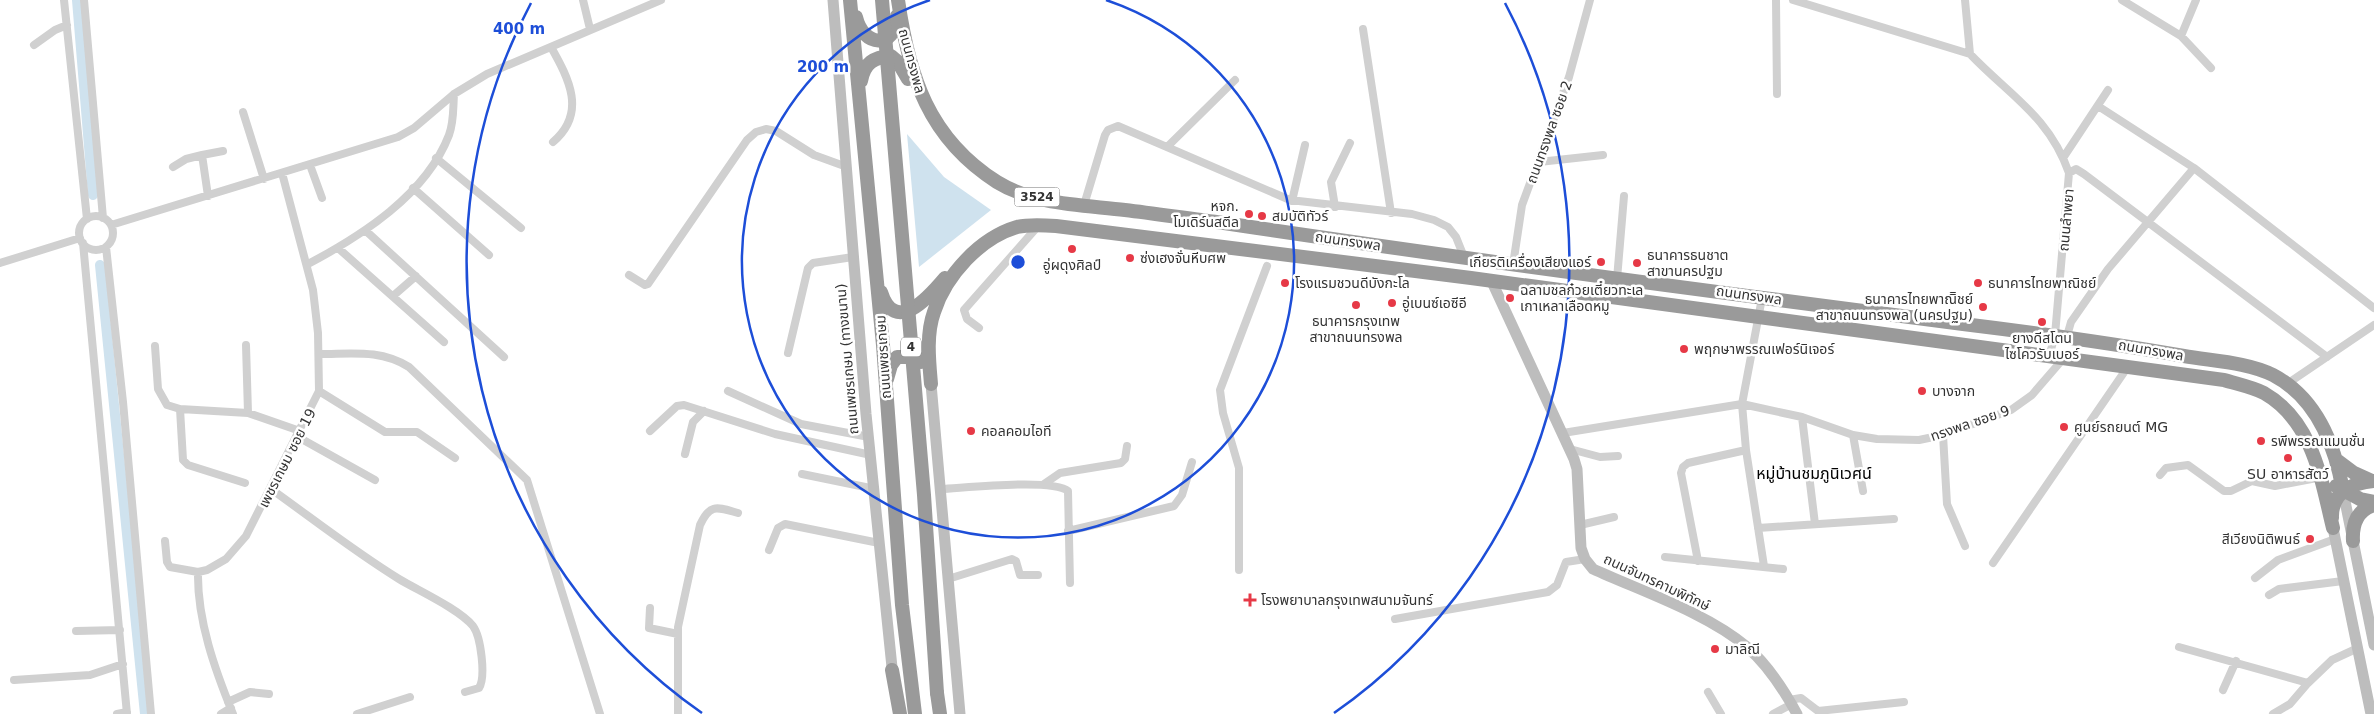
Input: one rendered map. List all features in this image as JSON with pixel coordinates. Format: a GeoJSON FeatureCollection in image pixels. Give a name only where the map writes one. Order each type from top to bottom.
{"type":"FeatureCollection","features":[{"type":"Feature","properties":{"kind":"highway"},"geometry":{"type":"LineString","coordinates":[[851,0],[861,31],[874,40],[882,41],[896,31],[898,0]]}},
{"type":"Feature","properties":{"kind":"highway","name":"ถนนเพชรเกษม"},"geometry":{"type":"LineString","coordinates":[[851,0],[886,384],[902,605],[915,714]]}},
{"type":"Feature","properties":{"kind":"highway","name":"ถนนเพชรเกษม"},"geometry":{"type":"LineString","coordinates":[[882,0],[924,495],[940,714]]}},
{"type":"Feature","properties":{"kind":"highway","name":"ถนนทรงพล"},"geometry":{"type":"LineString","coordinates":[[898,0],[904,40],[913,75],[922,100],[942,133],[966,158],[997,182],[1027,195],[1084,205],[1617,279],[2061,336],[2256,368],[2287,384],[2308,404],[2323,426],[2338,461],[2343,491]]}},
{"type":"Feature","properties":{"kind":"highway"},"geometry":{"type":"LineString","coordinates":[[861,99],[861,82],[865,68],[876,58],[891,56],[898,62],[922,100]]}},
{"type":"Feature","properties":{"kind":"highway","name":"ถนนทรงพล"},"geometry":{"type":"LineString","coordinates":[[931,384],[928,358],[934,312],[955,273],[973,253],[998,234],[1019,227],[1039,225],[1291,255],[2224,380],[2263,393],[2294,419],[2306,438],[2320,472],[2334,533]]}},
{"type":"Feature","properties":{"kind":"highway"},"geometry":{"type":"LineString","coordinates":[[1291,255],[1293,234]]}},
{"type":"Feature","properties":{"kind":"highway"},"geometry":{"type":"LineString","coordinates":[[875,258],[884,303],[896,312],[906,312],[920,304],[953,269],[973,253]]}},
{"type":"Feature","properties":{"kind":"highway"},"geometry":{"type":"LineString","coordinates":[[886,384],[891,365],[897,358],[906,356],[916,357],[925,365],[931,384]]}},
{"type":"Feature","properties":{"kind":"highway"},"geometry":{"type":"LineString","coordinates":[[2338,461],[2354,473],[2373,481]]}},
{"type":"Feature","properties":{"kind":"highway"},"geometry":{"type":"LineString","coordinates":[[2320,472],[2343,491],[2374,504]]}},
{"type":"Feature","properties":{"kind":"highway"},"geometry":{"type":"LineString","coordinates":[[2334,533],[2333,507],[2343,491],[2350,485],[2373,481]]}},
{"type":"Feature","properties":{"kind":"highway"},"geometry":{"type":"LineString","coordinates":[[2353,541],[2356,519],[2361,512],[2374,504]]}},
{"type":"Feature","properties":{"kind":"highway"},"geometry":{"type":"LineString","coordinates":[[892,670],[900,714]]}},
{"type":"Feature","properties":{"kind":"main road","name":"ถนนเพชรเกษม (ทางขนาน)"},"geometry":{"type":"LineString","coordinates":[[833,0],[853,256],[895,714]]}},
{"type":"Feature","properties":{"kind":"main road","name":"ถนนจันทรคามพิทักษ์"},"geometry":{"type":"LineString","coordinates":[[1492,282],[1546,402],[1564,433],[1577,469],[1581,548],[1585,559],[1593,569],[1717,626],[1751,651],[1769,670],[1793,706]]}},
{"type":"Feature","properties":{"kind":"main road"},"geometry":{"type":"LineString","coordinates":[[931,384],[960,714]]}},
{"type":"Feature","properties":{"kind":"main road","name":"ถนนทรงพล"},"geometry":{"type":"LineString","coordinates":[[2343,491],[2374,644]]}},
{"type":"Feature","properties":{"kind":"main road","name":"ถนนทรงพล"},"geometry":{"type":"LineString","coordinates":[[2334,533],[2371,714]]}},
{"type":"Feature","properties":{"kind":"street"},"geometry":{"type":"LineString","coordinates":[[64,0],[87,219],[80,228],[127,713],[117,714]]}},
{"type":"Feature","properties":{"kind":"street"},"geometry":{"type":"LineString","coordinates":[[84,0],[103,218],[111,225],[113,236],[106,247],[124,412],[152,714]]}},
{"type":"Feature","properties":{"kind":"street"},"geometry":{"type":"LineString","coordinates":[[583,0],[590,29]]}},
{"type":"Feature","properties":{"kind":"street"},"geometry":{"type":"LineString","coordinates":[[111,225],[398,137],[414,128],[454,94],[487,74],[660,0]]}},
{"type":"Feature","properties":{"kind":"street","name":"ถนนทรงพล ซอย 2"},"geometry":{"type":"LineString","coordinates":[[1513,264],[1522,206],[1569,77],[1590,0]]}},
{"type":"Feature","properties":{"kind":"street"},"geometry":{"type":"LineString","coordinates":[[1776,0],[1776,94]]}},
{"type":"Feature","properties":{"kind":"street"},"geometry":{"type":"LineString","coordinates":[[1793,0],[1970,54],[1965,0]]}},
{"type":"Feature","properties":{"kind":"street"},"geometry":{"type":"LineString","coordinates":[[2122,0],[2181,36],[2212,68]]}},
{"type":"Feature","properties":{"kind":"street"},"geometry":{"type":"LineString","coordinates":[[2181,36],[2196,0]]}},
{"type":"Feature","properties":{"kind":"street"},"geometry":{"type":"LineString","coordinates":[[34,45],[55,30],[67,25]]}},
{"type":"Feature","properties":{"kind":"street"},"geometry":{"type":"LineString","coordinates":[[1363,29],[1391,213]]}},
{"type":"Feature","properties":{"kind":"street"},"geometry":{"type":"LineString","coordinates":[[551,47],[568,76],[572,103],[567,127],[553,142]]}},
{"type":"Feature","properties":{"kind":"street","name":"ถนนลำพยา"},"geometry":{"type":"LineString","coordinates":[[1970,54],[2025,104],[2043,124],[2064,158],[2068,173],[2061,336],[2049,357]]}},
{"type":"Feature","properties":{"kind":"street"},"geometry":{"type":"LineString","coordinates":[[1167,147],[1235,80]]}},
{"type":"Feature","properties":{"kind":"street"},"geometry":{"type":"LineString","coordinates":[[2064,158],[2108,90]]}},
{"type":"Feature","properties":{"kind":"street"},"geometry":{"type":"LineString","coordinates":[[308,264],[366,231],[413,188],[436,158],[450,134],[454,94]]}},
{"type":"Feature","properties":{"kind":"street"},"geometry":{"type":"LineString","coordinates":[[2098,106],[2194,168],[2374,308]]}},
{"type":"Feature","properties":{"kind":"street"},"geometry":{"type":"LineString","coordinates":[[243,112],[264,179]]}},
{"type":"Feature","properties":{"kind":"street"},"geometry":{"type":"LineString","coordinates":[[1084,205],[1108,130],[1118,126],[1292,201],[1412,214],[1434,220],[1448,227],[1456,236],[1464,257]]}},
{"type":"Feature","properties":{"kind":"street"},"geometry":{"type":"LineString","coordinates":[[629,275],[645,285],[648,284],[747,140],[756,132],[766,129],[776,131],[814,155],[847,167]]}},
{"type":"Feature","properties":{"kind":"street"},"geometry":{"type":"LineString","coordinates":[[1334,207],[1331,182],[1350,143]]}},
{"type":"Feature","properties":{"kind":"street"},"geometry":{"type":"LineString","coordinates":[[1292,201],[1305,145]]}},
{"type":"Feature","properties":{"kind":"street"},"geometry":{"type":"LineString","coordinates":[[173,166],[186,159],[223,151]]}},
{"type":"Feature","properties":{"kind":"street"},"geometry":{"type":"LineString","coordinates":[[202,155],[208,196]]}},
{"type":"Feature","properties":{"kind":"street"},"geometry":{"type":"LineString","coordinates":[[1539,162],[1603,155]]}},
{"type":"Feature","properties":{"kind":"street"},"geometry":{"type":"LineString","coordinates":[[436,158],[521,228]]}},
{"type":"Feature","properties":{"kind":"street"},"geometry":{"type":"LineString","coordinates":[[310,165],[322,198]]}},
{"type":"Feature","properties":{"kind":"street"},"geometry":{"type":"LineString","coordinates":[[2068,173],[2076,168],[2327,357]]}},
{"type":"Feature","properties":{"kind":"street"},"geometry":{"type":"LineString","coordinates":[[2061,336],[2108,269],[2194,168]]}},
{"type":"Feature","properties":{"kind":"street","name":"เพชรเกษม ซอย 19"},"geometry":{"type":"LineString","coordinates":[[198,572],[207,570],[226,559],[238,548],[271,489],[319,391],[319,354],[313,290],[308,264],[282,174]]}},
{"type":"Feature","properties":{"kind":"street"},"geometry":{"type":"LineString","coordinates":[[413,188],[488,255]]}},
{"type":"Feature","properties":{"kind":"street"},"geometry":{"type":"LineString","coordinates":[[1617,279],[1624,196]]}},
{"type":"Feature","properties":{"kind":"street"},"geometry":{"type":"LineString","coordinates":[[87,219],[103,218]]}},
{"type":"Feature","properties":{"kind":"street"},"geometry":{"type":"LineString","coordinates":[[979,328],[967,319],[964,310],[1039,225]]}},
{"type":"Feature","properties":{"kind":"street"},"geometry":{"type":"LineString","coordinates":[[366,231],[504,357]]}},
{"type":"Feature","properties":{"kind":"street"},"geometry":{"type":"LineString","coordinates":[[82,241],[91,250],[106,247]]}},
{"type":"Feature","properties":{"kind":"street"},"geometry":{"type":"LineString","coordinates":[[0,263],[82,241]]}},
{"type":"Feature","properties":{"kind":"street"},"geometry":{"type":"LineString","coordinates":[[338,248],[444,342]]}},
{"type":"Feature","properties":{"kind":"street"},"geometry":{"type":"LineString","coordinates":[[788,353],[808,268],[813,263],[853,256]]}},
{"type":"Feature","properties":{"kind":"street"},"geometry":{"type":"LineString","coordinates":[[1239,570],[1239,468],[1223,413],[1220,390],[1267,266]]}},
{"type":"Feature","properties":{"kind":"street"},"geometry":{"type":"LineString","coordinates":[[393,296],[416,276]]}},
{"type":"Feature","properties":{"kind":"street"},"geometry":{"type":"LineString","coordinates":[[1762,298],[1742,404],[1746,450],[1764,566]]}},
{"type":"Feature","properties":{"kind":"street"},"geometry":{"type":"LineString","coordinates":[[2287,384],[2374,325]]}},
{"type":"Feature","properties":{"kind":"street"},"geometry":{"type":"LineString","coordinates":[[246,345],[248,413]]}},
{"type":"Feature","properties":{"kind":"street"},"geometry":{"type":"LineString","coordinates":[[156,346],[158,389],[161,398],[167,405],[180,409],[248,413],[299,434],[375,480]]}},
{"type":"Feature","properties":{"kind":"street"},"geometry":{"type":"LineString","coordinates":[[319,354],[374,354],[396,359],[409,368],[524,475],[600,714]]}},
{"type":"Feature","properties":{"kind":"street","name":"ทรงพล ซอย 9"},"geometry":{"type":"LineString","coordinates":[[1742,404],[1802,417],[1853,435],[1877,439],[1903,440],[1943,434],[2011,410],[2032,395],[2063,359]]}},
{"type":"Feature","properties":{"kind":"street"},"geometry":{"type":"LineString","coordinates":[[1993,563],[2127,368]]}},
{"type":"Feature","properties":{"kind":"street"},"geometry":{"type":"LineString","coordinates":[[319,391],[385,432],[417,432],[455,458]]}},
{"type":"Feature","properties":{"kind":"street"},"geometry":{"type":"LineString","coordinates":[[728,391],[801,424],[869,437]]}},
{"type":"Feature","properties":{"kind":"street"},"geometry":{"type":"LineString","coordinates":[[1564,433],[1742,404]]}},
{"type":"Feature","properties":{"kind":"street"},"geometry":{"type":"LineString","coordinates":[[650,431],[677,406],[684,405],[775,434],[871,454]]}},
{"type":"Feature","properties":{"kind":"street"},"geometry":{"type":"LineString","coordinates":[[180,409],[183,460],[188,465],[245,483]]}},
{"type":"Feature","properties":{"kind":"street"},"geometry":{"type":"LineString","coordinates":[[685,454],[693,422],[704,411]]}},
{"type":"Feature","properties":{"kind":"street"},"geometry":{"type":"LineString","coordinates":[[1802,417],[1815,524]]}},
{"type":"Feature","properties":{"kind":"street"},"geometry":{"type":"LineString","coordinates":[[1943,434],[1947,504],[1965,546]]}},
{"type":"Feature","properties":{"kind":"street"},"geometry":{"type":"LineString","coordinates":[[1853,435],[1863,491]]}},
{"type":"Feature","properties":{"kind":"street"},"geometry":{"type":"LineString","coordinates":[[1044,484],[1060,473],[1121,463],[1125,459],[1127,446]]}},
{"type":"Feature","properties":{"kind":"street"},"geometry":{"type":"LineString","coordinates":[[1570,449],[1600,457],[1618,456]]}},
{"type":"Feature","properties":{"kind":"street"},"geometry":{"type":"LineString","coordinates":[[1698,560],[1682,473],[1683,467],[1688,463],[1746,450]]}},
{"type":"Feature","properties":{"kind":"street"},"geometry":{"type":"LineString","coordinates":[[1068,530],[1174,506],[1182,495],[1192,462]]}},
{"type":"Feature","properties":{"kind":"street"},"geometry":{"type":"LineString","coordinates":[[2160,475],[2166,468],[2188,465],[2224,491],[2231,491],[2252,481],[2275,486],[2320,472]]}},
{"type":"Feature","properties":{"kind":"street"},"geometry":{"type":"LineString","coordinates":[[802,474],[874,489]]}},
{"type":"Feature","properties":{"kind":"street"},"geometry":{"type":"LineString","coordinates":[[941,489],[1044,484],[1060,486],[1068,492],[1070,583]]}},
{"type":"Feature","properties":{"kind":"street"},"geometry":{"type":"LineString","coordinates":[[271,489],[397,578],[464,618],[474,627],[480,646],[482,676],[479,688],[465,692]]}},
{"type":"Feature","properties":{"kind":"street"},"geometry":{"type":"LineString","coordinates":[[678,714],[678,634],[700,525],[706,512],[711,508],[738,513]]}},
{"type":"Feature","properties":{"kind":"street"},"geometry":{"type":"LineString","coordinates":[[1580,525],[1614,517]]}},
{"type":"Feature","properties":{"kind":"street"},"geometry":{"type":"LineString","coordinates":[[1758,528],[1894,519]]}},
{"type":"Feature","properties":{"kind":"street"},"geometry":{"type":"LineString","coordinates":[[769,550],[778,528],[785,524],[879,543]]}},
{"type":"Feature","properties":{"kind":"street"},"geometry":{"type":"LineString","coordinates":[[2255,578],[2278,560],[2334,533]]}},
{"type":"Feature","properties":{"kind":"street"},"geometry":{"type":"LineString","coordinates":[[166,541],[167,562],[170,567],[198,572],[207,636],[230,708]]}},
{"type":"Feature","properties":{"kind":"street"},"geometry":{"type":"LineString","coordinates":[[1665,557],[1783,569]]}},
{"type":"Feature","properties":{"kind":"street"},"geometry":{"type":"LineString","coordinates":[[948,578],[1012,559],[1016,561],[1020,574],[1038,575]]}},
{"type":"Feature","properties":{"kind":"street"},"geometry":{"type":"LineString","coordinates":[[1395,618],[1548,592],[1557,584],[1566,562],[1585,559]]}},
{"type":"Feature","properties":{"kind":"street"},"geometry":{"type":"LineString","coordinates":[[2269,595],[2279,589],[2343,581]]}},
{"type":"Feature","properties":{"kind":"street"},"geometry":{"type":"LineString","coordinates":[[650,608],[649,628],[678,634]]}},
{"type":"Feature","properties":{"kind":"street"},"geometry":{"type":"LineString","coordinates":[[76,631],[120,630]]}},
{"type":"Feature","properties":{"kind":"street"},"geometry":{"type":"LineString","coordinates":[[2179,647],[2308,682]]}},
{"type":"Feature","properties":{"kind":"street"},"geometry":{"type":"LineString","coordinates":[[2273,714],[2290,704],[2308,682],[2332,660],[2358,648]]}},
{"type":"Feature","properties":{"kind":"street"},"geometry":{"type":"LineString","coordinates":[[2223,690],[2236,662]]}},
{"type":"Feature","properties":{"kind":"street"},"geometry":{"type":"LineString","coordinates":[[14,680],[90,674],[123,664]]}},
{"type":"Feature","properties":{"kind":"street"},"geometry":{"type":"LineString","coordinates":[[221,714],[250,692],[269,694]]}},
{"type":"Feature","properties":{"kind":"street"},"geometry":{"type":"LineString","coordinates":[[1708,692],[1721,714]]}},
{"type":"Feature","properties":{"kind":"street"},"geometry":{"type":"LineString","coordinates":[[357,714],[410,697]]}},
{"type":"Feature","properties":{"kind":"street"},"geometry":{"type":"LineString","coordinates":[[1773,714],[1793,706],[1801,698],[1818,710],[1904,702]]}},
{"type":"Feature","properties":{"kind":"water"},"geometry":{"type":"Polygon","coordinates":[[[907,134],[944,177],[991,210],[919,267],[907,134]]]}},
{"type":"Feature","properties":{"kind":"waterway"},"geometry":{"type":"LineString","coordinates":[[77,0],[93,195]]}},
{"type":"Feature","properties":{"kind":"waterway"},"geometry":{"type":"LineString","coordinates":[[100,265],[145,714]]}},
{"type":"Feature","properties":{"kind":"place","name":"หจก. โมเดิร์นสตีล"},"geometry":{"type":"Point","coordinates":[1249,214]}},
{"type":"Feature","properties":{"kind":"place","name":"สมบัติทัวร์"},"geometry":{"type":"Point","coordinates":[1262,216]}},
{"type":"Feature","properties":{"kind":"place","name":"อู่ผดุงศิลป์"},"geometry":{"type":"Point","coordinates":[1072,249]}},
{"type":"Feature","properties":{"kind":"place","name":"ซ่งเฮงจั่นหีบศพ"},"geometry":{"type":"Point","coordinates":[1130,258]}},
{"type":"Feature","properties":{"kind":"place","name":"เกียรติเครื่องเสียงแอร์"},"geometry":{"type":"Point","coordinates":[1601,262]}},
{"type":"Feature","properties":{"kind":"place","name":"ธนาคารธนชาต สาขานครปฐม"},"geometry":{"type":"Point","coordinates":[1637,263]}},
{"type":"Feature","properties":{"kind":"place","name":"โรงแรมชวนดีบังกะโล"},"geometry":{"type":"Point","coordinates":[1285,283]}},
{"type":"Feature","properties":{"kind":"place","name":"ธนาคารไทยพาณิชย์"},"geometry":{"type":"Point","coordinates":[1978,283]}},
{"type":"Feature","properties":{"kind":"place","name":"ฉลามชลก๋วยเตี๋ยวทะเล เกาเหลาเลือดหมู"},"geometry":{"type":"Point","coordinates":[1510,298]}},
{"type":"Feature","properties":{"kind":"place","name":"อู่เบนซ์เอซีอี"},"geometry":{"type":"Point","coordinates":[1392,303]}},
{"type":"Feature","properties":{"kind":"place","name":"ธนาคารกรุงเทพ สาขาถนนทรงพล"},"geometry":{"type":"Point","coordinates":[1356,305]}},
{"type":"Feature","properties":{"kind":"place","name":"ธนาคารไทยพาณิิชย์ สาขาถนนทรงพล (นครปฐม)"},"geometry":{"type":"Point","coordinates":[1983,307]}},
{"type":"Feature","properties":{"kind":"place","name":"ยางดีสโตน ไซโควรับเบอร์"},"geometry":{"type":"Point","coordinates":[2042,322]}},
{"type":"Feature","properties":{"kind":"place","name":"พฤกษาพรรณเฟอร์นิเจอร์"},"geometry":{"type":"Point","coordinates":[1684,349]}},
{"type":"Feature","properties":{"kind":"place","name":"บางจาก"},"geometry":{"type":"Point","coordinates":[1922,391]}},
{"type":"Feature","properties":{"kind":"place","name":"ศูนย์รถยนต์ MG"},"geometry":{"type":"Point","coordinates":[2064,427]}},
{"type":"Feature","properties":{"kind":"place","name":"คอลคอมไอที"},"geometry":{"type":"Point","coordinates":[971,431]}},
{"type":"Feature","properties":{"kind":"place","name":"รพีพรรณแมนชั่น"},"geometry":{"type":"Point","coordinates":[2261,441]}},
{"type":"Feature","properties":{"kind":"place","name":"SU อาหารสัตว์"},"geometry":{"type":"Point","coordinates":[2288,458]}},
{"type":"Feature","properties":{"kind":"place","name":"สีเวียงนิติพนธ์"},"geometry":{"type":"Point","coordinates":[2310,539]}},
{"type":"Feature","properties":{"kind":"place","name":"โรงพยาบาลกรุงเทพสนามจันทร์"},"geometry":{"type":"Point","coordinates":[1250,600]}},
{"type":"Feature","properties":{"kind":"place","name":"มาลิณี"},"geometry":{"type":"Point","coordinates":[1715,649]}},
{"type":"Feature","properties":{"kind":"district","name":"หมู่บ้านชมภูนิเวศน์"},"geometry":{"type":"Point","coordinates":[1814,473]}}]}
